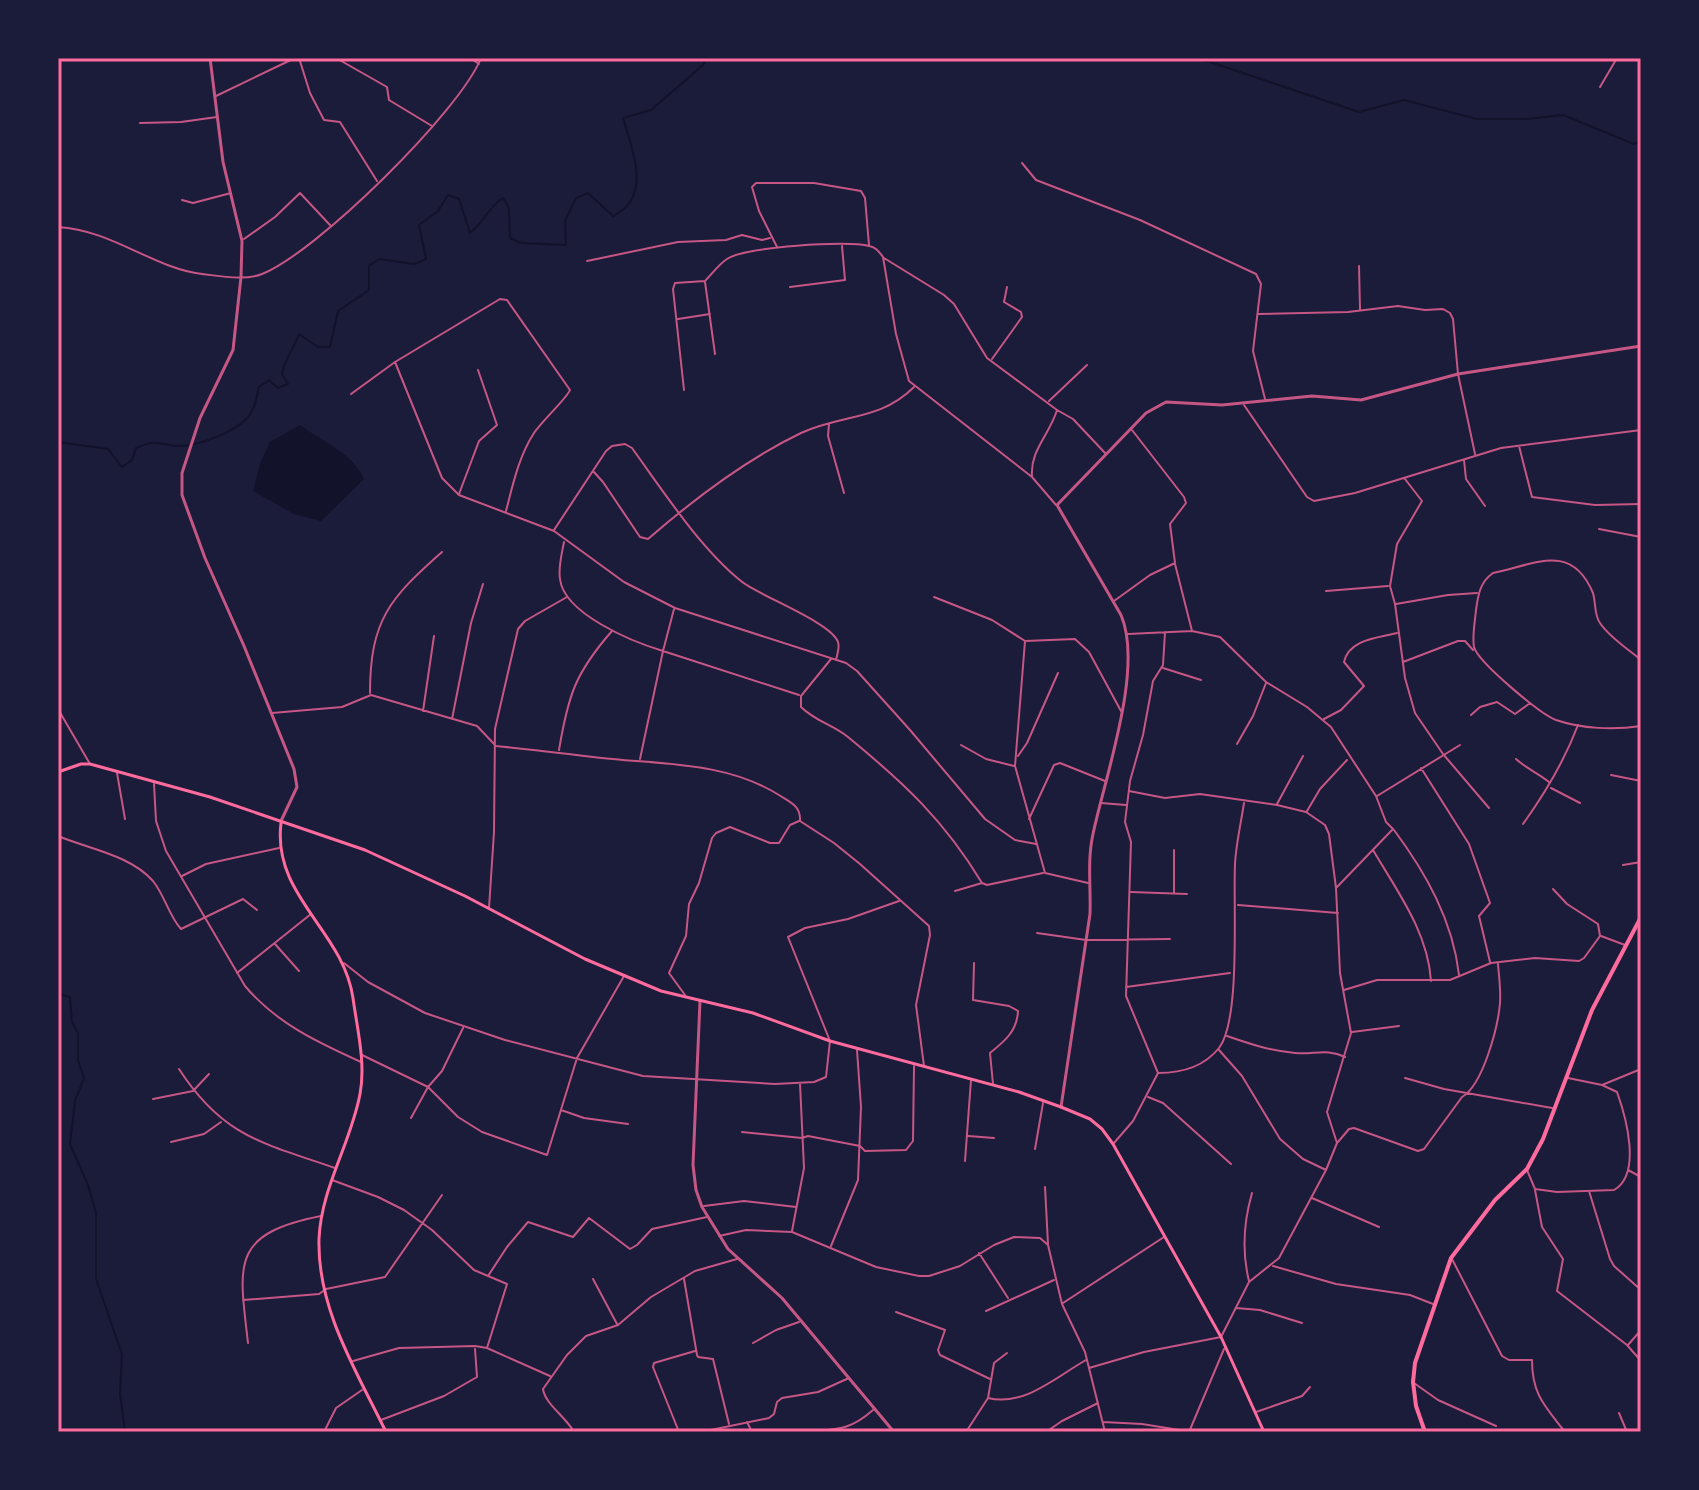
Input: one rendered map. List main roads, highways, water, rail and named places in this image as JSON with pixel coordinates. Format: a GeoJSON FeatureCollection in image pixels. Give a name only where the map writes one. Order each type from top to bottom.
{"type":"FeatureCollection","features":[{"type":"Feature","properties":{"kind":"highway"},"geometry":{"type":"LineString","coordinates":[[1425,1432],[1416,1406],[1413,1382],[1415,1363],[1451,1258],[1495,1200],[1527,1169],[1543,1139],[1592,1010],[1641,917]]}},
{"type":"Feature","properties":{"kind":"main road"},"geometry":{"type":"LineString","coordinates":[[58,772],[90,764],[210,797],[281,821],[365,850],[624,976],[688,999],[753,1013],[856,1049],[993,1085],[1061,1107],[1097,1124],[1113,1144],[1221,1337],[1264,1432]]}},
{"type":"Feature","properties":{"kind":"main road"},"geometry":{"type":"LineString","coordinates":[[281,821],[280,848],[291,882],[344,963],[353,997],[362,1063],[360,1096],[322,1216],[320,1251],[332,1318],[386,1432]]}},
{"type":"Feature","properties":{"kind":"waterway"},"geometry":{"type":"LineString","coordinates":[[58,442],[108,449],[122,467],[132,460],[136,448],[144,445],[198,443],[220,436],[240,424],[252,411],[259,387],[269,380],[278,388],[288,384],[282,374],[283,369],[299,334],[318,347],[330,347],[338,311],[369,290],[369,266],[379,259],[414,264],[426,259],[419,225],[438,211],[448,195],[459,199],[470,233],[503,198],[509,208],[510,238],[521,243],[566,245],[565,221],[576,198],[588,193],[613,216],[625,208],[633,197],[636,172],[623,118],[651,110],[703,65],[707,58]]}},
{"type":"Feature","properties":{"kind":"waterway"},"geometry":{"type":"LineString","coordinates":[[1198,58],[1359,112],[1404,100],[1477,119],[1563,115],[1634,144],[1641,141]]}},
{"type":"Feature","properties":{"kind":"waterway"},"geometry":{"type":"LineString","coordinates":[[58,994],[70,997],[72,1022],[78,1033],[78,1061],[84,1078],[75,1101],[70,1144],[96,1213],[96,1279],[122,1354],[120,1394],[125,1432]]}}]}
